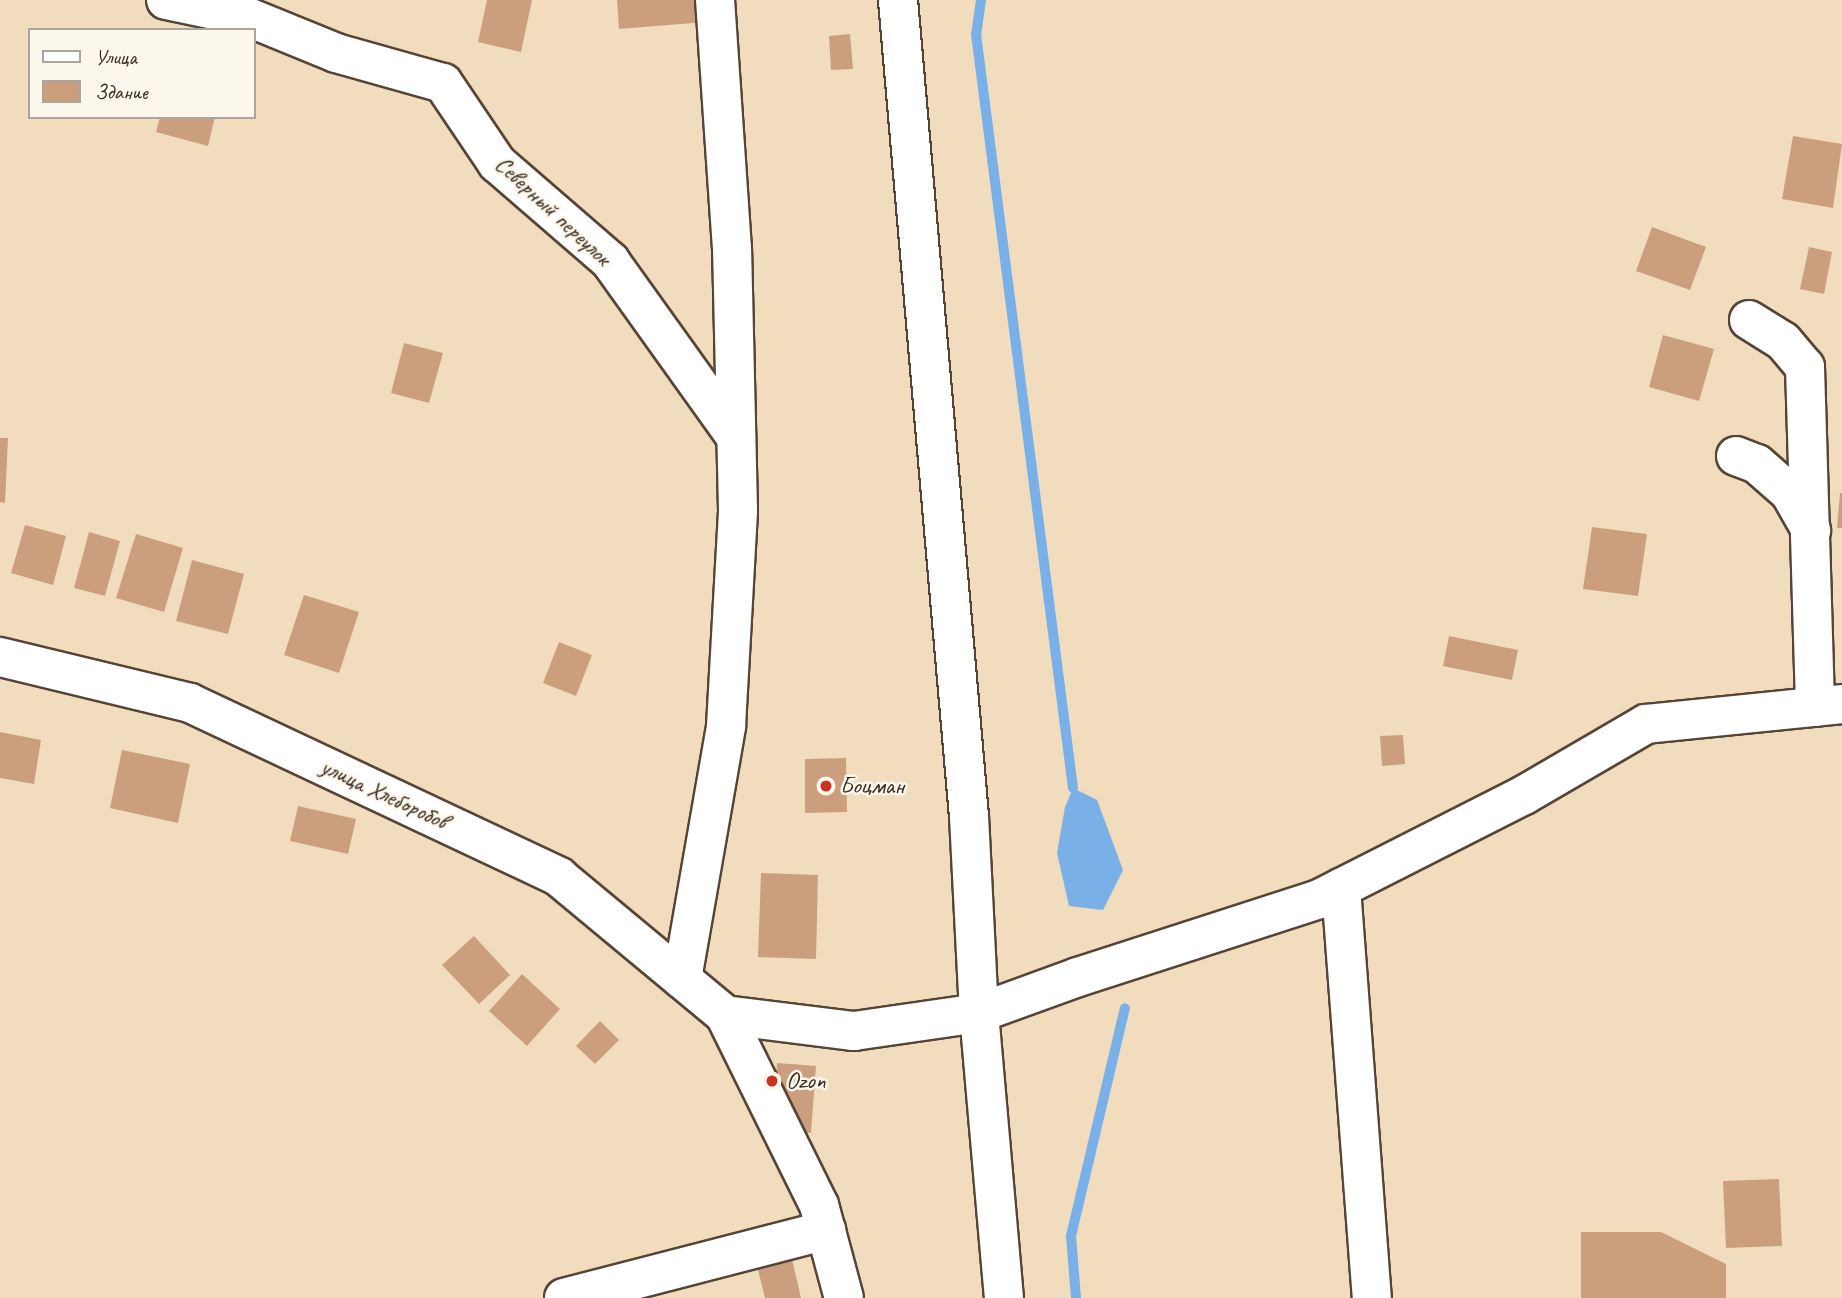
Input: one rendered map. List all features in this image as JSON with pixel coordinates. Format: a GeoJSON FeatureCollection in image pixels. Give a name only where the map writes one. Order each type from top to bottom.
{"type":"FeatureCollection","features":[{"type":"Feature","properties":{"kind":"main road","name":"Северный переулок"},"geometry":{"type":"LineString","coordinates":[[166,0],[248,18],[337,53],[443,83],[497,163],[610,261],[736,437]]}},
{"type":"Feature","properties":{"kind":"main road"},"geometry":{"type":"LineString","coordinates":[[682,979],[726,726],[738,510],[732,248],[715,0]]}},
{"type":"Feature","properties":{"kind":"main road"},"geometry":{"type":"LineString","coordinates":[[898,0],[969,816],[979,1013],[1004,1298]]}},
{"type":"Feature","properties":{"kind":"main road"},"geometry":{"type":"LineString","coordinates":[[725,1015],[854,1031],[979,1013],[1078,977],[1319,899],[1524,794],[1646,724],[1828,705],[1811,530],[1805,368],[1783,341],[1749,320]]}},
{"type":"Feature","properties":{"kind":"main road"},"geometry":{"type":"LineString","coordinates":[[1736,456],[1757,464],[1790,494],[1811,530]]}},
{"type":"Feature","properties":{"kind":"main road","name":"улица Хлеборобов"},"geometry":{"type":"LineString","coordinates":[[0,657],[190,703],[559,877],[725,1015],[819,1205],[844,1298]]}},
{"type":"Feature","properties":{"kind":"main road"},"geometry":{"type":"LineString","coordinates":[[1341,888],[1372,1298]]}},
{"type":"Feature","properties":{"kind":"main road"},"geometry":{"type":"LineString","coordinates":[[564,1298],[825,1230]]}},
{"type":"Feature","properties":{"kind":"water"},"geometry":{"type":"Polygon","coordinates":[[[1073,788],[1097,800],[1123,870],[1103,910],[1069,906],[1057,853],[1065,807],[1073,788]]]}},
{"type":"Feature","properties":{"kind":"building"},"geometry":{"type":"Polygon","coordinates":[[[487,0],[532,0],[521,52],[478,42],[487,0]]]}},
{"type":"Feature","properties":{"kind":"building"},"geometry":{"type":"Polygon","coordinates":[[[617,0],[729,0],[730,20],[619,29],[617,0]]]}},
{"type":"Feature","properties":{"kind":"building"},"geometry":{"type":"Polygon","coordinates":[[[850,34],[853,69],[831,70],[829,36],[850,34]]]}},
{"type":"Feature","properties":{"kind":"building"},"geometry":{"type":"Polygon","coordinates":[[[159,119],[215,119],[208,146],[156,132],[159,119]]]}},
{"type":"Feature","properties":{"kind":"building"},"geometry":{"type":"Polygon","coordinates":[[[1793,136],[1842,144],[1833,208],[1782,199],[1793,136]]]}},
{"type":"Feature","properties":{"kind":"building"},"geometry":{"type":"Polygon","coordinates":[[[1652,227],[1706,247],[1690,290],[1636,271],[1652,227]]]}},
{"type":"Feature","properties":{"kind":"building"},"geometry":{"type":"Polygon","coordinates":[[[1809,247],[1832,252],[1824,294],[1800,289],[1809,247]]]}},
{"type":"Feature","properties":{"kind":"building"},"geometry":{"type":"Polygon","coordinates":[[[1663,335],[1714,349],[1699,401],[1649,387],[1663,335]]]}},
{"type":"Feature","properties":{"kind":"building"},"geometry":{"type":"Polygon","coordinates":[[[404,343],[443,353],[429,403],[391,393],[404,343]]]}},
{"type":"Feature","properties":{"kind":"building"},"geometry":{"type":"Polygon","coordinates":[[[0,438],[8,438],[5,503],[0,502],[0,438]]]}},
{"type":"Feature","properties":{"kind":"building"},"geometry":{"type":"Polygon","coordinates":[[[1840,493],[1842,528],[1837,528],[1840,493]]]}},
{"type":"Feature","properties":{"kind":"building"},"geometry":{"type":"Polygon","coordinates":[[[25,525],[66,536],[53,585],[11,573],[25,525]]]}},
{"type":"Feature","properties":{"kind":"building"},"geometry":{"type":"Polygon","coordinates":[[[1592,527],[1647,534],[1638,596],[1583,589],[1592,527]]]}},
{"type":"Feature","properties":{"kind":"building"},"geometry":{"type":"Polygon","coordinates":[[[89,532],[120,541],[105,596],[74,588],[89,532]]]}},
{"type":"Feature","properties":{"kind":"building"},"geometry":{"type":"Polygon","coordinates":[[[136,534],[183,548],[164,612],[116,598],[136,534]]]}},
{"type":"Feature","properties":{"kind":"building"},"geometry":{"type":"Polygon","coordinates":[[[192,560],[244,574],[228,634],[176,621],[192,560]]]}},
{"type":"Feature","properties":{"kind":"building"},"geometry":{"type":"Polygon","coordinates":[[[304,595],[359,612],[339,673],[284,655],[304,595]]]}},
{"type":"Feature","properties":{"kind":"building"},"geometry":{"type":"Polygon","coordinates":[[[1449,636],[1518,650],[1512,680],[1443,666],[1449,636]]]}},
{"type":"Feature","properties":{"kind":"building"},"geometry":{"type":"Polygon","coordinates":[[[559,642],[592,655],[576,696],[543,683],[559,642]]]}},
{"type":"Feature","properties":{"kind":"building"},"geometry":{"type":"Polygon","coordinates":[[[0,732],[41,740],[34,784],[0,778],[0,732]]]}},
{"type":"Feature","properties":{"kind":"building"},"geometry":{"type":"Polygon","coordinates":[[[1403,735],[1405,764],[1382,766],[1380,736],[1403,735]]]}},
{"type":"Feature","properties":{"kind":"building"},"geometry":{"type":"Polygon","coordinates":[[[122,750],[190,764],[178,823],[110,808],[122,750]]]}},
{"type":"Feature","properties":{"kind":"building","name":"Боцман"},"geometry":{"type":"Polygon","coordinates":[[[846,758],[847,812],[805,813],[805,759],[846,758]]]}},
{"type":"Feature","properties":{"kind":"building"},"geometry":{"type":"Polygon","coordinates":[[[298,806],[356,819],[348,854],[290,841],[298,806]]]}},
{"type":"Feature","properties":{"kind":"building"},"geometry":{"type":"Polygon","coordinates":[[[761,873],[818,875],[816,959],[758,957],[761,873]]]}},
{"type":"Feature","properties":{"kind":"building"},"geometry":{"type":"Polygon","coordinates":[[[474,936],[510,975],[479,1004],[442,965],[474,936]]]}},
{"type":"Feature","properties":{"kind":"building"},"geometry":{"type":"Polygon","coordinates":[[[522,974],[560,1009],[527,1046],[489,1011],[522,974]]]}},
{"type":"Feature","properties":{"kind":"building"},"geometry":{"type":"Polygon","coordinates":[[[600,1021],[619,1040],[595,1064],[576,1046],[600,1021]]]}},
{"type":"Feature","properties":{"kind":"building"},"geometry":{"type":"Polygon","coordinates":[[[777,1063],[816,1066],[811,1133],[772,1130],[777,1063]]]}},
{"type":"Feature","properties":{"kind":"building"},"geometry":{"type":"Polygon","coordinates":[[[1779,1179],[1782,1246],[1726,1248],[1723,1181],[1779,1179]]]}},
{"type":"Feature","properties":{"kind":"building"},"geometry":{"type":"Polygon","coordinates":[[[1581,1232],[1661,1232],[1726,1264],[1726,1298],[1581,1298],[1581,1232]]]}},
{"type":"Feature","properties":{"kind":"building"},"geometry":{"type":"Polygon","coordinates":[[[790,1250],[801,1298],[765,1298],[755,1258],[790,1250]]]}},
{"type":"Feature","properties":{"kind":"waterway"},"geometry":{"type":"LineString","coordinates":[[981,0],[976,34],[1073,788]]}},
{"type":"Feature","properties":{"kind":"waterway"},"geometry":{"type":"LineString","coordinates":[[1076,1298],[1071,1236],[1125,1008]]}},
{"type":"Feature","properties":{"kind":"place","name":"Боцман"},"geometry":{"type":"Point","coordinates":[826,786]}},
{"type":"Feature","properties":{"kind":"place","name":"Ozon"},"geometry":{"type":"Point","coordinates":[772,1081]}}]}
